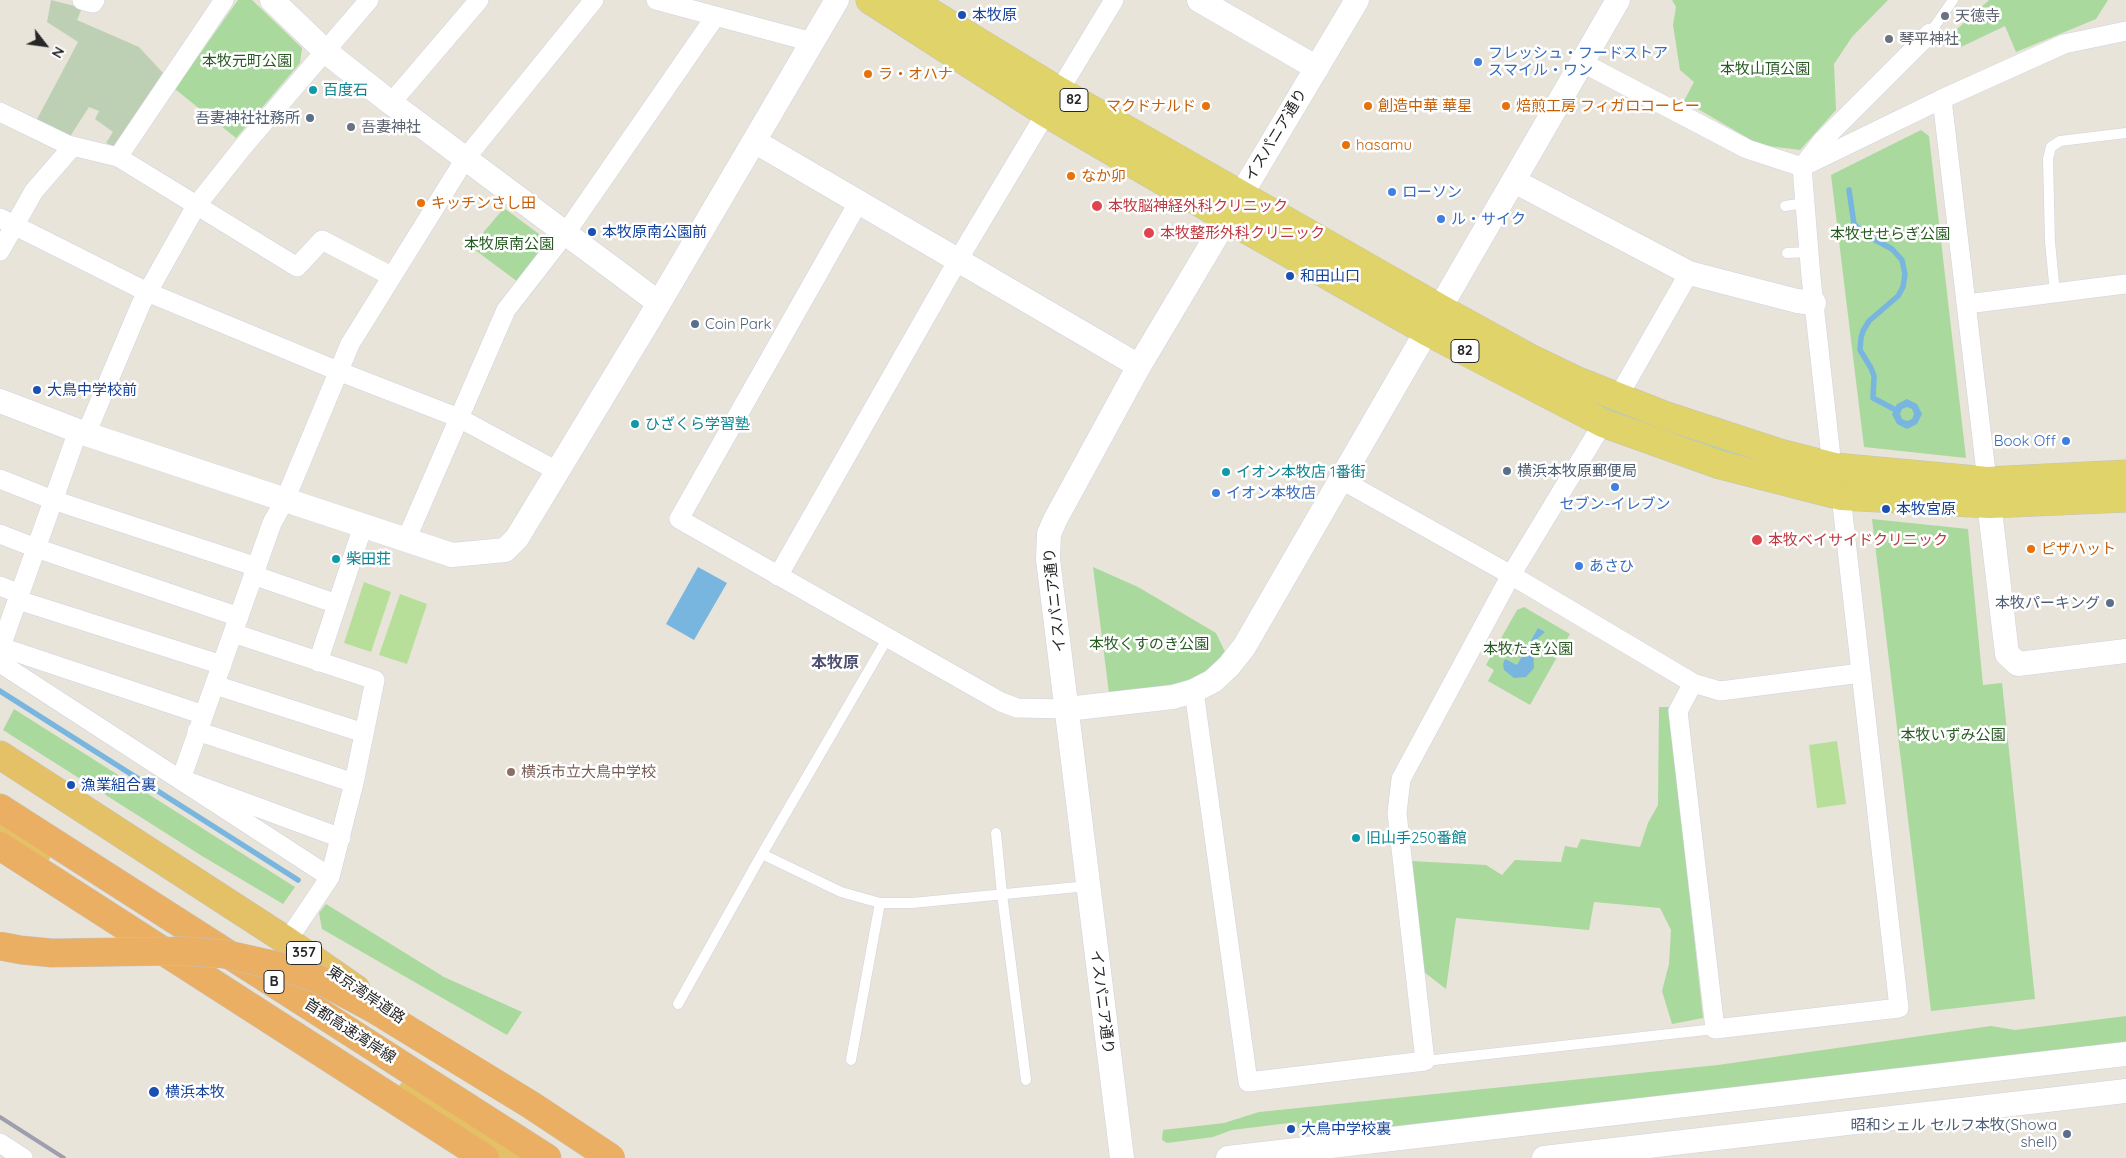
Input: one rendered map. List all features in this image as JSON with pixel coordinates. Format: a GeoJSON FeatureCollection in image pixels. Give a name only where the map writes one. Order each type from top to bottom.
{"type":"FeatureCollection","features":[{"type":"Feature","properties":{"kind":"highway","name":"東京湾岸道路"},"geometry":{"type":"LineString","coordinates":[[0,755],[287,941],[604,1158]]}},
{"type":"Feature","properties":{"kind":"highway","name":"首都高速湾岸線"},"geometry":{"type":"LineString","coordinates":[[0,808],[547,1158]]}},
{"type":"Feature","properties":{"kind":"highway"},"geometry":{"type":"LineString","coordinates":[[0,831],[511,1158]]}},
{"type":"Feature","properties":{"kind":"highway","name":"B"},"geometry":{"type":"LineString","coordinates":[[0,846],[485,1158]]}},
{"type":"Feature","properties":{"kind":"highway"},"geometry":{"type":"LineString","coordinates":[[0,946],[52,953],[164,951],[224,954],[287,968],[318,979],[374,1009],[531,1105],[611,1158]]}},
{"type":"Feature","properties":{"kind":"main road","name":"82"},"geometry":{"type":"LineString","coordinates":[[870,0],[1052,102],[1240,195],[1434,320],[1603,423],[1720,465],[1841,496],[1988,492],[2126,498]]}},
{"type":"Feature","properties":{"kind":"main road","name":"82"},"geometry":{"type":"LineString","coordinates":[[910,0],[1052,102],[1226,218],[1434,320],[1528,357],[1618,397],[1718,434],[1780,453],[1832,466],[1988,492],[2126,474]]}},
{"type":"Feature","properties":{"kind":"street"},"geometry":{"type":"LineString","coordinates":[[82,0],[93,3],[95,0]]}},
{"type":"Feature","properties":{"kind":"street"},"geometry":{"type":"LineString","coordinates":[[118,158],[224,0]]}},
{"type":"Feature","properties":{"kind":"street"},"geometry":{"type":"LineString","coordinates":[[272,0],[325,51],[391,104],[659,303]]}},
{"type":"Feature","properties":{"kind":"street"},"geometry":{"type":"LineString","coordinates":[[354,783],[201,723],[0,648],[53,500],[82,432],[148,292],[196,206],[242,148],[369,0]]}},
{"type":"Feature","properties":{"kind":"street"},"geometry":{"type":"LineString","coordinates":[[391,104],[479,0]]}},
{"type":"Feature","properties":{"kind":"street"},"geometry":{"type":"LineString","coordinates":[[181,779],[272,523],[285,500],[350,344],[464,159],[594,0]]}},
{"type":"Feature","properties":{"kind":"street"},"geometry":{"type":"LineString","coordinates":[[656,0],[812,42]]}},
{"type":"Feature","properties":{"kind":"street"},"geometry":{"type":"LineString","coordinates":[[0,401],[82,432],[452,555],[505,550],[517,538],[659,303],[837,0]]}},
{"type":"Feature","properties":{"kind":"street"},"geometry":{"type":"LineString","coordinates":[[778,576],[958,260],[1114,0]]}},
{"type":"Feature","properties":{"kind":"street"},"geometry":{"type":"LineString","coordinates":[[1199,0],[1317,68]]}},
{"type":"Feature","properties":{"kind":"street","name":"イスパニア通り"},"geometry":{"type":"LineString","coordinates":[[1122,1158],[1048,559],[1050,534],[1055,520],[1139,366],[1357,0]]}},
{"type":"Feature","properties":{"kind":"street"},"geometry":{"type":"LineString","coordinates":[[858,203],[679,518],[887,639],[1001,702],[1017,708],[1067,709],[1166,698],[1194,691],[1213,681],[1229,666],[1244,647],[1618,0]]}},
{"type":"Feature","properties":{"kind":"street"},"geometry":{"type":"LineString","coordinates":[[406,540],[506,310],[565,234],[715,17]]}},
{"type":"Feature","properties":{"kind":"street"},"geometry":{"type":"LineString","coordinates":[[1583,63],[1747,149],[1802,167],[1942,99],[2064,44],[2126,31]]}},
{"type":"Feature","properties":{"kind":"street"},"geometry":{"type":"LineString","coordinates":[[1832,466],[1814,303],[1802,167],[1822,141],[1930,32]]}},
{"type":"Feature","properties":{"kind":"street"},"geometry":{"type":"LineString","coordinates":[[1942,99],[2007,654],[2018,664],[2126,651]]}},
{"type":"Feature","properties":{"kind":"street"},"geometry":{"type":"LineString","coordinates":[[0,112],[51,138],[118,158],[297,267],[322,240],[391,276]]}},
{"type":"Feature","properties":{"kind":"street"},"geometry":{"type":"LineString","coordinates":[[754,141],[1139,366]]}},
{"type":"Feature","properties":{"kind":"street"},"geometry":{"type":"LineString","coordinates":[[0,251],[8,221],[73,146]]}},
{"type":"Feature","properties":{"kind":"street"},"geometry":{"type":"LineString","coordinates":[[1514,181],[1689,273],[1797,301],[1814,303]]}},
{"type":"Feature","properties":{"kind":"street"},"geometry":{"type":"LineString","coordinates":[[8,221],[148,292],[338,371],[459,418],[557,471]]}},
{"type":"Feature","properties":{"kind":"street"},"geometry":{"type":"LineString","coordinates":[[1618,397],[1689,273]]}},
{"type":"Feature","properties":{"kind":"street"},"geometry":{"type":"LineString","coordinates":[[1967,304],[2126,284]]}},
{"type":"Feature","properties":{"kind":"street"},"geometry":{"type":"LineString","coordinates":[[1194,691],[1248,1082],[1425,1061],[1397,814],[1401,779],[1512,575],[1603,423]]}},
{"type":"Feature","properties":{"kind":"street"},"geometry":{"type":"LineString","coordinates":[[0,479],[53,500],[255,571],[337,604]]}},
{"type":"Feature","properties":{"kind":"street"},"geometry":{"type":"LineString","coordinates":[[1340,479],[1512,575],[1693,683],[1720,690],[1861,673]]}},
{"type":"Feature","properties":{"kind":"street"},"geometry":{"type":"LineString","coordinates":[[1693,683],[1678,711],[1715,1029],[1899,1008],[1841,496]]}},
{"type":"Feature","properties":{"kind":"street"},"geometry":{"type":"LineString","coordinates":[[318,662],[364,526]]}},
{"type":"Feature","properties":{"kind":"street"},"geometry":{"type":"LineString","coordinates":[[0,534],[236,625],[318,662],[375,680],[354,783],[330,877],[287,941]]}},
{"type":"Feature","properties":{"kind":"street"},"geometry":{"type":"LineString","coordinates":[[0,586],[19,597],[222,665]]}},
{"type":"Feature","properties":{"kind":"street"},"geometry":{"type":"LineString","coordinates":[[0,663],[330,877]]}},
{"type":"Feature","properties":{"kind":"street"},"geometry":{"type":"LineString","coordinates":[[215,685],[364,733]]}},
{"type":"Feature","properties":{"kind":"street"},"geometry":{"type":"LineString","coordinates":[[181,779],[341,838]]}},
{"type":"Feature","properties":{"kind":"street"},"geometry":{"type":"LineString","coordinates":[[1228,1158],[2126,1054]]}},
{"type":"Feature","properties":{"kind":"street"},"geometry":{"type":"LineString","coordinates":[[1544,1158],[1584,1156],[1615,1149],[2126,1091]]}},
{"type":"Feature","properties":{"kind":"street"},"geometry":{"type":"LineString","coordinates":[[1609,1114],[1615,1149]]}},
{"type":"Feature","properties":{"kind":"street"},"geometry":{"type":"LineString","coordinates":[[0,1143],[23,1158]]}},
{"type":"Feature","properties":{"kind":"lane"},"geometry":{"type":"LineString","coordinates":[[1930,32],[1953,0]]}},
{"type":"Feature","properties":{"kind":"lane"},"geometry":{"type":"LineString","coordinates":[[2055,293],[2050,242],[2048,159],[2051,147],[2060,141],[2126,133]]}},
{"type":"Feature","properties":{"kind":"lane"},"geometry":{"type":"LineString","coordinates":[[1786,206],[1805,204]]}},
{"type":"Feature","properties":{"kind":"lane"},"geometry":{"type":"LineString","coordinates":[[1787,253],[1809,252]]}},
{"type":"Feature","properties":{"kind":"lane"},"geometry":{"type":"LineString","coordinates":[[678,1004],[762,854],[887,639]]}},
{"type":"Feature","properties":{"kind":"lane"},"geometry":{"type":"LineString","coordinates":[[996,833],[1026,1080]]}},
{"type":"Feature","properties":{"kind":"lane"},"geometry":{"type":"LineString","coordinates":[[762,854],[841,892],[880,903],[912,903],[1088,886]]}},
{"type":"Feature","properties":{"kind":"lane"},"geometry":{"type":"LineString","coordinates":[[851,1060],[880,903]]}},
{"type":"Feature","properties":{"kind":"lane"},"geometry":{"type":"LineString","coordinates":[[1425,1061],[1715,1029]]}},
{"type":"Feature","properties":{"kind":"green space"},"geometry":{"type":"Polygon","coordinates":[[[51,0],[82,8],[77,20],[139,47],[164,74],[115,147],[106,143],[113,132],[95,119],[99,111],[89,107],[69,138],[35,123],[78,42],[47,22],[51,0]]]}},
{"type":"Feature","properties":{"kind":"green space","name":"本牧元町公園"},"geometry":{"type":"Polygon","coordinates":[[[238,0],[252,0],[302,48],[300,63],[236,138],[175,89],[238,0]]]}},
{"type":"Feature","properties":{"kind":"green space","name":"本牧山頂公園"},"geometry":{"type":"Polygon","coordinates":[[[1672,0],[1888,0],[1852,37],[1834,64],[1836,110],[1800,150],[1760,145],[1684,101],[1694,82],[1680,70],[1673,25],[1676,7],[1672,0]]]}},
{"type":"Feature","properties":{"kind":"green space"},"geometry":{"type":"Polygon","coordinates":[[[1989,0],[2108,0],[2096,19],[2016,52],[2005,26],[1961,47],[1954,32],[1989,0]]]}},
{"type":"Feature","properties":{"kind":"green space","name":"本牧せせらぎ公園"},"geometry":{"type":"Polygon","coordinates":[[[1921,130],[1929,136],[1966,458],[1864,447],[1831,175],[1921,130]]]}},
{"type":"Feature","properties":{"kind":"green space","name":"本牧原南公園"},"geometry":{"type":"Polygon","coordinates":[[[504,208],[547,240],[518,282],[471,247],[504,208]]]}},
{"type":"Feature","properties":{"kind":"green space"},"geometry":{"type":"Polygon","coordinates":[[[1569,389],[1656,426],[1749,456],[1845,482],[1844,484],[1747,461],[1609,412],[1569,389]]]}},
{"type":"Feature","properties":{"kind":"green space","name":"本牧いずみ公園"},"geometry":{"type":"Polygon","coordinates":[[[1872,519],[1968,529],[1983,685],[2002,683],[2035,999],[1931,1011],[1872,519]]]}},
{"type":"Feature","properties":{"kind":"green space","name":"本牧くすのき公園"},"geometry":{"type":"Polygon","coordinates":[[[1093,567],[1138,587],[1216,633],[1226,654],[1206,671],[1186,681],[1163,687],[1109,693],[1093,567]]]}},
{"type":"Feature","properties":{"kind":"green space"},"geometry":{"type":"Polygon","coordinates":[[[364,582],[391,592],[371,652],[344,643],[364,582]]]}},
{"type":"Feature","properties":{"kind":"green space"},"geometry":{"type":"Polygon","coordinates":[[[400,594],[427,604],[407,664],[379,655],[400,594]]]}},
{"type":"Feature","properties":{"kind":"green space","name":"本牧たき公園"},"geometry":{"type":"Polygon","coordinates":[[[1524,607],[1570,634],[1530,705],[1488,681],[1494,670],[1486,665],[1517,610],[1524,607]]]}},
{"type":"Feature","properties":{"kind":"green space"},"geometry":{"type":"Polygon","coordinates":[[[1659,707],[1669,707],[1703,1018],[1672,1024],[1662,991],[1669,964],[1671,930],[1660,908],[1594,902],[1589,930],[1456,918],[1446,989],[1424,972],[1411,861],[1486,865],[1502,875],[1515,860],[1561,862],[1565,846],[1577,848],[1581,839],[1640,847],[1648,823],[1658,805],[1659,707]]]}},
{"type":"Feature","properties":{"kind":"green space"},"geometry":{"type":"Polygon","coordinates":[[[14,709],[295,887],[283,904],[202,856],[3,730],[14,709]]]}},
{"type":"Feature","properties":{"kind":"green space"},"geometry":{"type":"Polygon","coordinates":[[[1837,741],[1846,804],[1817,808],[1809,745],[1837,741]]]}},
{"type":"Feature","properties":{"kind":"green space"},"geometry":{"type":"Polygon","coordinates":[[[326,904],[444,977],[522,1012],[507,1035],[322,929],[319,913],[326,904]]]}},
{"type":"Feature","properties":{"kind":"green space"},"geometry":{"type":"Polygon","coordinates":[[[2126,1016],[2126,1042],[1348,1132],[1298,1128],[1297,1122],[1232,1130],[1213,1137],[1167,1143],[1162,1140],[1163,1130],[1224,1123],[1259,1112],[1718,1065],[1991,1026],[2015,1030],[2126,1016]]]}},
{"type":"Feature","properties":{"kind":"water"},"geometry":{"type":"Polygon","coordinates":[[[1907,399],[1917,404],[1922,414],[1917,424],[1907,429],[1897,424],[1892,414],[1897,404],[1907,399]],[[1907,407],[1902,409],[1900,414],[1902,419],[1907,421],[1912,419],[1914,414],[1912,409],[1907,407]]]}},
{"type":"Feature","properties":{"kind":"water"},"geometry":{"type":"Polygon","coordinates":[[[698,567],[727,583],[694,640],[666,624],[698,567]]]}},
{"type":"Feature","properties":{"kind":"water"},"geometry":{"type":"Polygon","coordinates":[[[1538,628],[1545,632],[1534,642],[1534,668],[1526,677],[1514,678],[1504,670],[1503,664],[1505,659],[1517,665],[1538,628]]]}},
{"type":"Feature","properties":{"kind":"waterway"},"geometry":{"type":"LineString","coordinates":[[1849,190],[1854,224],[1866,235],[1892,249],[1902,260],[1905,274],[1903,287],[1898,296],[1869,321],[1863,331],[1860,350],[1874,376],[1873,398],[1894,409]]}},
{"type":"Feature","properties":{"kind":"waterway"},"geometry":{"type":"LineString","coordinates":[[0,691],[298,880]]}},
{"type":"Feature","properties":{"kind":"railway"},"geometry":{"type":"LineString","coordinates":[[0,1117],[64,1158]]}},
{"type":"Feature","properties":{"kind":"place","name":"本牧原"},"geometry":{"type":"Point","coordinates":[962,15]}},
{"type":"Feature","properties":{"kind":"place","name":"天徳寺"},"geometry":{"type":"Point","coordinates":[1945,16]}},
{"type":"Feature","properties":{"kind":"place","name":"琴平神社"},"geometry":{"type":"Point","coordinates":[1889,39]}},
{"type":"Feature","properties":{"kind":"place","name":"フレッシュ・フードストア スマイル・ワン"},"geometry":{"type":"Point","coordinates":[1478,62]}},
{"type":"Feature","properties":{"kind":"place","name":"ラ・オハナ"},"geometry":{"type":"Point","coordinates":[868,74]}},
{"type":"Feature","properties":{"kind":"place","name":"百度石"},"geometry":{"type":"Point","coordinates":[313,90]}},
{"type":"Feature","properties":{"kind":"place","name":"マクドナルド"},"geometry":{"type":"Point","coordinates":[1206,106]}},
{"type":"Feature","properties":{"kind":"place","name":"創造中華 華星"},"geometry":{"type":"Point","coordinates":[1368,106]}},
{"type":"Feature","properties":{"kind":"place","name":"焙煎工房 フィガロコーヒー"},"geometry":{"type":"Point","coordinates":[1506,106]}},
{"type":"Feature","properties":{"kind":"place","name":"吾妻神社社務所"},"geometry":{"type":"Point","coordinates":[310,118]}},
{"type":"Feature","properties":{"kind":"place","name":"吾妻神社"},"geometry":{"type":"Point","coordinates":[351,127]}},
{"type":"Feature","properties":{"kind":"place","name":"hasamu"},"geometry":{"type":"Point","coordinates":[1346,145]}},
{"type":"Feature","properties":{"kind":"place","name":"なか卯"},"geometry":{"type":"Point","coordinates":[1071,176]}},
{"type":"Feature","properties":{"kind":"place","name":"ローソン"},"geometry":{"type":"Point","coordinates":[1392,192]}},
{"type":"Feature","properties":{"kind":"place","name":"キッチンさし田"},"geometry":{"type":"Point","coordinates":[421,203]}},
{"type":"Feature","properties":{"kind":"place","name":"本牧脳神経外科クリニック"},"geometry":{"type":"Point","coordinates":[1097,206]}},
{"type":"Feature","properties":{"kind":"place","name":"ル・サイク"},"geometry":{"type":"Point","coordinates":[1441,219]}},
{"type":"Feature","properties":{"kind":"place","name":"本牧原南公園前"},"geometry":{"type":"Point","coordinates":[592,232]}},
{"type":"Feature","properties":{"kind":"place","name":"本牧整形外科クリニック"},"geometry":{"type":"Point","coordinates":[1149,233]}},
{"type":"Feature","properties":{"kind":"place","name":"和田山口"},"geometry":{"type":"Point","coordinates":[1290,276]}},
{"type":"Feature","properties":{"kind":"place","name":"Coin Park"},"geometry":{"type":"Point","coordinates":[695,324]}},
{"type":"Feature","properties":{"kind":"place","name":"大鳥中学校前"},"geometry":{"type":"Point","coordinates":[37,390]}},
{"type":"Feature","properties":{"kind":"place","name":"ひざくら学習塾"},"geometry":{"type":"Point","coordinates":[635,424]}},
{"type":"Feature","properties":{"kind":"place","name":"Book Off"},"geometry":{"type":"Point","coordinates":[2066,441]}},
{"type":"Feature","properties":{"kind":"place","name":"横浜本牧原郵便局"},"geometry":{"type":"Point","coordinates":[1507,471]}},
{"type":"Feature","properties":{"kind":"place","name":"イオン本牧店 1番街"},"geometry":{"type":"Point","coordinates":[1226,472]}},
{"type":"Feature","properties":{"kind":"place","name":"セブン-イレブン"},"geometry":{"type":"Point","coordinates":[1615,487]}},
{"type":"Feature","properties":{"kind":"place","name":"イオン本牧店"},"geometry":{"type":"Point","coordinates":[1216,493]}},
{"type":"Feature","properties":{"kind":"place","name":"本牧宮原"},"geometry":{"type":"Point","coordinates":[1886,509]}},
{"type":"Feature","properties":{"kind":"place","name":"本牧ベイサイドクリニック"},"geometry":{"type":"Point","coordinates":[1757,540]}},
{"type":"Feature","properties":{"kind":"place","name":"ピザハット"},"geometry":{"type":"Point","coordinates":[2031,549]}},
{"type":"Feature","properties":{"kind":"place","name":"柴田荘"},"geometry":{"type":"Point","coordinates":[336,559]}},
{"type":"Feature","properties":{"kind":"place","name":"あさひ"},"geometry":{"type":"Point","coordinates":[1579,566]}},
{"type":"Feature","properties":{"kind":"place","name":"本牧パーキング"},"geometry":{"type":"Point","coordinates":[2110,603]}},
{"type":"Feature","properties":{"kind":"place","name":"横浜市立大鳥中学校"},"geometry":{"type":"Point","coordinates":[511,772]}},
{"type":"Feature","properties":{"kind":"place","name":"漁業組合裏"},"geometry":{"type":"Point","coordinates":[71,785]}},
{"type":"Feature","properties":{"kind":"place","name":"旧山手250番館"},"geometry":{"type":"Point","coordinates":[1356,838]}},
{"type":"Feature","properties":{"kind":"place","name":"横浜本牧"},"geometry":{"type":"Point","coordinates":[154,1092]}},
{"type":"Feature","properties":{"kind":"place","name":"大鳥中学校裏"},"geometry":{"type":"Point","coordinates":[1291,1129]}},
{"type":"Feature","properties":{"kind":"place","name":"昭和シェル セルフ本牧(Showa shell)"},"geometry":{"type":"Point","coordinates":[2067,1134]}},
{"type":"Feature","properties":{"kind":"district","name":"本牧原"},"geometry":{"type":"Point","coordinates":[835,663]}}]}
